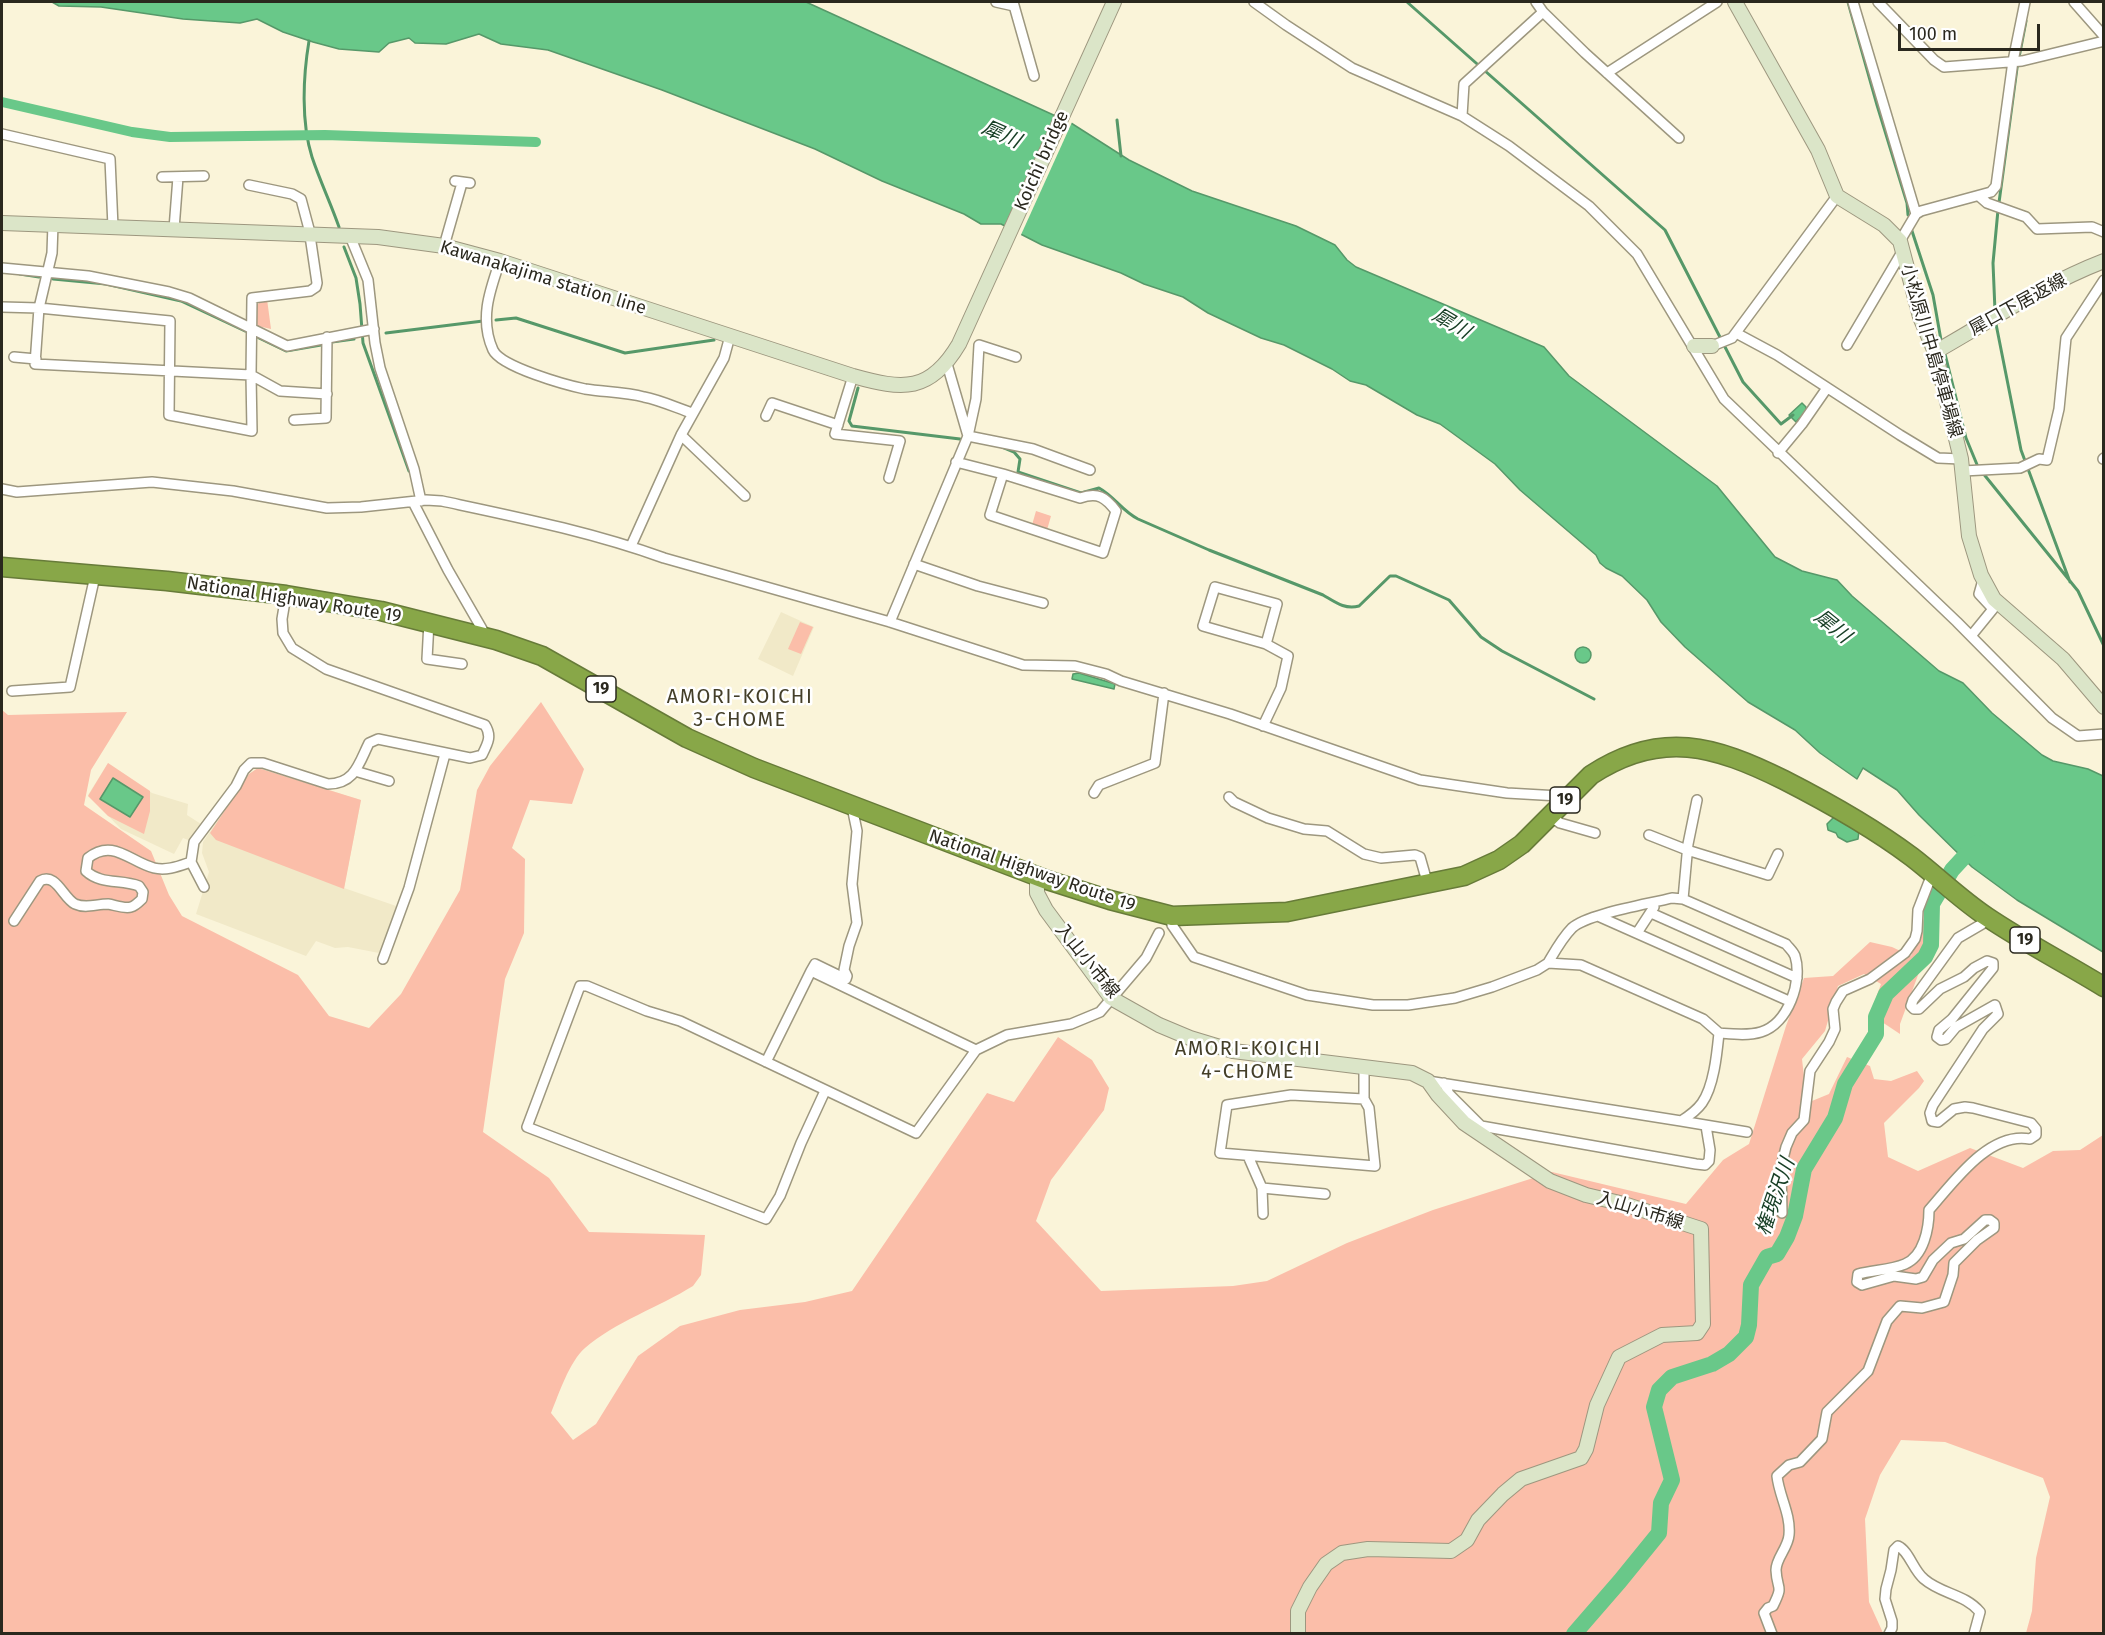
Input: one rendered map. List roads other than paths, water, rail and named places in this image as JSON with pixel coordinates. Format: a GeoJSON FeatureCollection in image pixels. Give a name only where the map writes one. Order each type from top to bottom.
{"type":"FeatureCollection","features":[{"type":"Feature","properties":{"kind":"highway","name":"National Highway Route 19"},"geometry":{"type":"LineString","coordinates":[[2,567],[167,580],[286,595],[381,611],[482,636],[542,656],[706,747],[852,807],[1037,876],[1110,900],[1172,916],[1287,912],[1464,876],[1499,860],[1522,844],[1591,775],[1620,759],[1668,747],[1701,748],[1744,760],[1866,825],[1988,917],[2103,987]]}},
{"type":"Feature","properties":{"kind":"main road","name":"Koichi bridge"},"geometry":{"type":"LineString","coordinates":[[971,321],[1114,2]]}},
{"type":"Feature","properties":{"kind":"main road"},"geometry":{"type":"LineString","coordinates":[[1735,2],[1818,150],[1838,196]]}},
{"type":"Feature","properties":{"kind":"main road","name":"小松原川中島停車場線"},"geometry":{"type":"LineString","coordinates":[[1838,196],[1884,225],[1901,247],[1920,317],[1935,352],[1962,465],[1969,536],[1983,580],[1994,599],[2063,659],[2103,707]]}},
{"type":"Feature","properties":{"kind":"main road","name":"Kawanakajima station line"},"geometry":{"type":"LineString","coordinates":[[2,223],[350,236],[401,239],[444,246],[500,261],[853,376],[888,385],[903,386],[936,374],[947,364],[971,321]]}},
{"type":"Feature","properties":{"kind":"main road","name":"犀口下居返線"},"geometry":{"type":"LineString","coordinates":[[1935,352],[2048,287],[2103,261]]}},
{"type":"Feature","properties":{"kind":"main road"},"geometry":{"type":"LineString","coordinates":[[1694,346],[1712,346]]}},
{"type":"Feature","properties":{"kind":"main road","name":"入山小市線"},"geometry":{"type":"LineString","coordinates":[[1037,876],[1037,893],[1046,910],[1112,998],[1159,1025],[1190,1038],[1233,1051],[1412,1073],[1428,1081],[1464,1123],[1550,1181],[1586,1195],[1624,1204],[1701,1229],[1703,1324],[1697,1333],[1662,1335],[1619,1357],[1600,1396],[1586,1449],[1581,1458],[1521,1479],[1478,1520],[1467,1540],[1451,1551],[1368,1549],[1342,1553],[1326,1564],[1310,1587],[1298,1611],[1298,1634]]}},
{"type":"Feature","properties":{"kind":"street"},"geometry":{"type":"LineString","coordinates":[[996,2],[1013,4],[1034,76]]}},
{"type":"Feature","properties":{"kind":"street"},"geometry":{"type":"LineString","coordinates":[[1254,2],[1352,68],[1462,116],[1509,146],[1589,206],[1637,254],[1724,399],[1971,636],[2052,718],[2078,736],[2103,734]]}},
{"type":"Feature","properties":{"kind":"street"},"geometry":{"type":"LineString","coordinates":[[1536,2],[1543,12],[1679,138]]}},
{"type":"Feature","properties":{"kind":"street"},"geometry":{"type":"LineString","coordinates":[[1607,72],[1717,2]]}},
{"type":"Feature","properties":{"kind":"street"},"geometry":{"type":"LineString","coordinates":[[1853,2],[1916,214]]}},
{"type":"Feature","properties":{"kind":"street"},"geometry":{"type":"LineString","coordinates":[[1878,2],[1934,60],[1944,67],[2018,61],[2103,41]]}},
{"type":"Feature","properties":{"kind":"street"},"geometry":{"type":"LineString","coordinates":[[1847,345],[1901,247],[1916,214],[1991,192],[1996,186],[2018,61],[2025,2]]}},
{"type":"Feature","properties":{"kind":"street"},"geometry":{"type":"LineString","coordinates":[[2074,2],[2103,36]]}},
{"type":"Feature","properties":{"kind":"street"},"geometry":{"type":"LineString","coordinates":[[1462,116],[1464,84],[1478,74],[1494,56],[1543,12]]}},
{"type":"Feature","properties":{"kind":"street"},"geometry":{"type":"LineString","coordinates":[[2,134],[110,159],[113,227]]}},
{"type":"Feature","properties":{"kind":"street"},"geometry":{"type":"LineString","coordinates":[[162,177],[204,176]]}},
{"type":"Feature","properties":{"kind":"street"},"geometry":{"type":"LineString","coordinates":[[174,229],[178,177]]}},
{"type":"Feature","properties":{"kind":"street"},"geometry":{"type":"LineString","coordinates":[[444,246],[462,182]]}},
{"type":"Feature","properties":{"kind":"street"},"geometry":{"type":"LineString","coordinates":[[2,307],[39,308],[170,321],[169,415],[252,431],[252,298],[310,291],[316,286],[301,199],[292,194],[249,185]]}},
{"type":"Feature","properties":{"kind":"street"},"geometry":{"type":"LineString","coordinates":[[1712,346],[1734,336],[1838,196]]}},
{"type":"Feature","properties":{"kind":"street"},"geometry":{"type":"LineString","coordinates":[[1979,196],[1987,203],[2026,217],[2037,229],[2092,227],[2103,232]]}},
{"type":"Feature","properties":{"kind":"street"},"geometry":{"type":"LineString","coordinates":[[53,224],[52,253],[39,308],[35,364],[251,375],[280,392],[327,394]]}},
{"type":"Feature","properties":{"kind":"street"},"geometry":{"type":"LineString","coordinates":[[350,236],[368,280],[371,329],[380,368],[408,448],[417,501],[448,570],[482,629],[482,636]]}},
{"type":"Feature","properties":{"kind":"street"},"geometry":{"type":"LineString","coordinates":[[500,261],[488,294],[485,317],[494,352],[510,365],[558,382],[645,397],[692,413]]}},
{"type":"Feature","properties":{"kind":"street"},"geometry":{"type":"LineString","coordinates":[[2,268],[88,276],[168,292],[189,298],[287,346],[371,329]]}},
{"type":"Feature","properties":{"kind":"street"},"geometry":{"type":"LineString","coordinates":[[1734,336],[1777,354],[1938,458],[1962,465],[2020,468],[2039,459],[2047,460],[2061,395],[2066,338],[2103,280]]}},
{"type":"Feature","properties":{"kind":"street"},"geometry":{"type":"LineString","coordinates":[[631,546],[681,435],[724,358],[730,336]]}},
{"type":"Feature","properties":{"kind":"street"},"geometry":{"type":"LineString","coordinates":[[294,420],[326,418],[327,337]]}},
{"type":"Feature","properties":{"kind":"street"},"geometry":{"type":"LineString","coordinates":[[890,622],[968,436],[976,399],[979,345],[1016,357]]}},
{"type":"Feature","properties":{"kind":"street"},"geometry":{"type":"LineString","coordinates":[[14,357],[36,359]]}},
{"type":"Feature","properties":{"kind":"street"},"geometry":{"type":"LineString","coordinates":[[947,364],[968,436]]}},
{"type":"Feature","properties":{"kind":"street"},"geometry":{"type":"LineString","coordinates":[[853,376],[835,434],[900,441],[889,478]]}},
{"type":"Feature","properties":{"kind":"street"},"geometry":{"type":"LineString","coordinates":[[1778,453],[1827,388]]}},
{"type":"Feature","properties":{"kind":"street"},"geometry":{"type":"LineString","coordinates":[[766,416],[772,403],[838,425]]}},
{"type":"Feature","properties":{"kind":"street"},"geometry":{"type":"LineString","coordinates":[[681,435],[745,496]]}},
{"type":"Feature","properties":{"kind":"street"},"geometry":{"type":"LineString","coordinates":[[968,436],[1033,449],[1090,470]]}},
{"type":"Feature","properties":{"kind":"street"},"geometry":{"type":"LineString","coordinates":[[956,462],[1003,474],[1080,498],[1091,495],[1099,496],[1116,512],[1103,553],[990,515],[1003,474]]}},
{"type":"Feature","properties":{"kind":"street"},"geometry":{"type":"LineString","coordinates":[[2,489],[17,492],[152,482],[233,491],[327,508],[441,501],[521,517],[631,546],[664,558],[890,622],[1023,665],[1075,666],[1106,674],[1121,681],[1164,693],[1420,780],[1507,794],[1558,796],[1566,800]]}},
{"type":"Feature","properties":{"kind":"street"},"geometry":{"type":"LineString","coordinates":[[914,564],[978,586],[1043,603]]}},
{"type":"Feature","properties":{"kind":"street"},"geometry":{"type":"LineString","coordinates":[[12,691],[70,687],[95,576]]}},
{"type":"Feature","properties":{"kind":"street"},"geometry":{"type":"LineString","coordinates":[[1971,636],[1993,609],[1979,594],[1983,580]]}},
{"type":"Feature","properties":{"kind":"street"},"geometry":{"type":"LineString","coordinates":[[1263,726],[1281,688],[1288,656],[1266,644],[1203,626],[1215,587],[1276,604],[1266,644]]}},
{"type":"Feature","properties":{"kind":"street"},"geometry":{"type":"LineString","coordinates":[[204,886],[191,862],[194,842],[251,763],[263,763],[328,784],[347,781],[355,771],[369,743],[378,739],[471,758],[482,754],[489,742],[489,731],[485,724],[326,669],[292,648],[283,633],[282,619],[286,595]]}},
{"type":"Feature","properties":{"kind":"street"},"geometry":{"type":"LineString","coordinates":[[429,622],[428,659],[462,664]]}},
{"type":"Feature","properties":{"kind":"street"},"geometry":{"type":"LineString","coordinates":[[1094,793],[1099,785],[1155,763],[1164,693]]}},
{"type":"Feature","properties":{"kind":"street"},"geometry":{"type":"LineString","coordinates":[[383,959],[409,888],[445,754]]}},
{"type":"Feature","properties":{"kind":"street"},"geometry":{"type":"LineString","coordinates":[[355,771],[389,781]]}},
{"type":"Feature","properties":{"kind":"street"},"geometry":{"type":"LineString","coordinates":[[1229,797],[1234,802],[1268,818],[1304,829],[1328,831],[1364,854],[1381,858],[1415,855],[1420,857],[1428,885]]}},
{"type":"Feature","properties":{"kind":"street"},"geometry":{"type":"LineString","coordinates":[[1683,899],[1687,850],[1697,800]]}},
{"type":"Feature","properties":{"kind":"street"},"geometry":{"type":"LineString","coordinates":[[766,1062],[815,964],[846,979],[844,970],[857,923],[852,884],[857,831],[852,807]]}},
{"type":"Feature","properties":{"kind":"street"},"geometry":{"type":"LineString","coordinates":[[1550,816],[1560,823],[1595,833]]}},
{"type":"Feature","properties":{"kind":"street"},"geometry":{"type":"LineString","coordinates":[[1649,835],[1687,850],[1768,875],[1778,854]]}},
{"type":"Feature","properties":{"kind":"street"},"geometry":{"type":"LineString","coordinates":[[14,921],[40,880],[45,878],[51,879],[73,903],[80,906],[107,904],[130,908],[137,904],[142,899],[143,892],[140,886],[133,883],[98,880],[86,871],[88,858],[96,852],[106,850],[118,852],[154,868],[166,869],[191,862]]}},
{"type":"Feature","properties":{"kind":"street"},"geometry":{"type":"LineString","coordinates":[[1782,1213],[1781,1167],[1785,1147],[1792,1133],[1804,1120],[1809,1071],[1829,1042],[1834,1029],[1833,1009],[1836,1002],[1843,991],[1870,979],[1905,953],[1915,939],[1918,910],[1939,880]]}},
{"type":"Feature","properties":{"kind":"street"},"geometry":{"type":"LineString","coordinates":[[1172,916],[1172,925],[1194,957],[1307,995],[1373,1005],[1408,1005],[1455,998],[1504,983],[1548,963],[1581,965],[1703,1019],[1719,1033],[1761,1032],[1774,1026],[1784,1014],[1796,989],[1797,978],[1794,954],[1786,944],[1683,899],[1672,898],[1599,916],[1574,926],[1548,963]]}},
{"type":"Feature","properties":{"kind":"street"},"geometry":{"type":"LineString","coordinates":[[1637,933],[1656,902]]}},
{"type":"Feature","properties":{"kind":"street"},"geometry":{"type":"LineString","coordinates":[[1651,913],[1797,978]]}},
{"type":"Feature","properties":{"kind":"street"},"geometry":{"type":"LineString","coordinates":[[1599,916],[1789,1001]]}},
{"type":"Feature","properties":{"kind":"street"},"geometry":{"type":"LineString","coordinates":[[1772,1634],[1764,1613],[1773,1606],[1781,1590],[1776,1570],[1789,1539],[1788,1513],[1777,1476],[1788,1465],[1800,1462],[1822,1439],[1827,1412],[1868,1371],[1887,1321],[1900,1306],[1923,1308],[1944,1302],[1953,1275],[1954,1263],[1977,1240],[1994,1228],[1994,1222],[1985,1220],[1964,1239],[1951,1243],[1933,1260],[1923,1277],[1916,1279],[1894,1276],[1862,1285],[1857,1282],[1858,1274],[1911,1261],[1925,1238],[1929,1226],[1929,1210],[1967,1167],[2008,1139],[2020,1137],[2030,1139],[2036,1135],[2036,1129],[2031,1123],[1973,1108],[1954,1109],[1938,1122],[1932,1121],[1930,1113],[1983,1029],[1998,1014],[1995,1005],[1956,1027],[1946,1039],[1941,1040],[1937,1037],[1939,1030],[1952,1018],[1993,968],[1993,963],[1987,961],[1964,977],[1940,989],[1919,1009],[1914,1010],[1911,1006],[1958,938],[1982,924],[1988,917]]}},
{"type":"Feature","properties":{"kind":"street"},"geometry":{"type":"LineString","coordinates":[[825,1091],[780,1196],[766,1219],[527,1127],[580,986],[587,986],[647,1011],[681,1021],[916,1133],[975,1050],[1006,1035],[1071,1024],[1100,1012],[1146,958],[1159,933]]}},
{"type":"Feature","properties":{"kind":"street"},"geometry":{"type":"LineString","coordinates":[[811,972],[975,1050]]}},
{"type":"Feature","properties":{"kind":"street"},"geometry":{"type":"LineString","coordinates":[[1681,1121],[1692,1114],[1703,1102],[1716,1059],[1719,1033]]}},
{"type":"Feature","properties":{"kind":"street"},"geometry":{"type":"LineString","coordinates":[[1364,1066],[1364,1099],[1368,1108],[1376,1166],[1220,1153],[1227,1105],[1291,1095],[1364,1099]]}},
{"type":"Feature","properties":{"kind":"street"},"geometry":{"type":"LineString","coordinates":[[1428,1081],[1747,1132]]}},
{"type":"Feature","properties":{"kind":"street"},"geometry":{"type":"LineString","coordinates":[[1444,1083],[1449,1094],[1481,1126],[1705,1165],[1709,1161],[1710,1150],[1706,1126]]}},
{"type":"Feature","properties":{"kind":"street"},"geometry":{"type":"LineString","coordinates":[[1248,1156],[1262,1188],[1263,1214]]}},
{"type":"Feature","properties":{"kind":"street"},"geometry":{"type":"LineString","coordinates":[[1262,1188],[1325,1194]]}},
{"type":"Feature","properties":{"kind":"street"},"geometry":{"type":"LineString","coordinates":[[1889,1634],[1892,1621],[1885,1599],[1886,1588],[1892,1570],[1894,1550],[1898,1546],[1902,1548],[1910,1563],[1924,1580],[1972,1603],[1980,1612],[1974,1634]]}},
{"type":"Feature","properties":{"kind":"water","name":"犀川"},"geometry":{"type":"Polygon","coordinates":[[[52,2],[806,2],[1071,123],[1129,160],[1192,191],[1296,226],[1335,245],[1356,267],[1544,347],[1569,376],[1717,486],[1775,557],[1802,571],[1837,580],[1852,596],[1939,671],[1963,683],[1992,713],[2042,755],[2053,761],[2088,769],[2103,776],[2103,952],[2017,900],[1972,867],[1897,790],[1863,768],[1857,779],[1820,753],[1795,730],[1748,702],[1685,647],[1661,622],[1647,600],[1622,576],[1600,563],[1596,555],[1520,490],[1495,464],[1440,424],[1417,415],[1366,385],[1350,381],[1332,369],[1284,345],[1261,338],[1208,313],[1183,297],[1042,245],[1001,224],[981,224],[964,214],[882,181],[815,149],[662,90],[548,50],[501,44],[479,34],[446,44],[415,43],[409,38],[389,43],[379,52],[339,49],[283,32],[257,19],[240,23],[183,19],[101,7],[59,6],[52,2]]]}},
{"type":"Feature","properties":{"kind":"water"},"geometry":{"type":"Polygon","coordinates":[[[1802,403],[1806,411],[1796,422],[1789,415],[1802,403]]]}},
{"type":"Feature","properties":{"kind":"water"},"geometry":{"type":"Polygon","coordinates":[[[1580,647],[1586,647],[1591,655],[1589,661],[1580,663],[1575,658],[1575,652],[1580,647]]]}},
{"type":"Feature","properties":{"kind":"water"},"geometry":{"type":"Polygon","coordinates":[[[1079,673],[1115,684],[1114,689],[1072,679],[1073,674],[1079,673]]]}},
{"type":"Feature","properties":{"kind":"water"},"geometry":{"type":"Polygon","coordinates":[[[113,778],[143,797],[130,817],[100,799],[113,778]]]}},
{"type":"Feature","properties":{"kind":"water"},"geometry":{"type":"Polygon","coordinates":[[[1835,816],[1859,830],[1858,839],[1847,842],[1828,830],[1827,824],[1835,816]]]}},
{"type":"Feature","properties":{"kind":"waterway"},"geometry":{"type":"LineString","coordinates":[[1407,2],[1665,230],[1743,382],[1781,424],[1793,415]]}},
{"type":"Feature","properties":{"kind":"waterway"},"geometry":{"type":"LineString","coordinates":[[1848,2],[1907,203],[1908,215]]}},
{"type":"Feature","properties":{"kind":"waterway"},"geometry":{"type":"LineString","coordinates":[[1995,311],[1993,263],[1998,210],[2017,68],[2026,21]]}},
{"type":"Feature","properties":{"kind":"waterway"},"geometry":{"type":"LineString","coordinates":[[309,41],[304,84],[308,143],[339,227]]}},
{"type":"Feature","properties":{"kind":"waterway"},"geometry":{"type":"LineString","coordinates":[[2,102],[132,132],[170,137],[325,135],[536,142]]}},
{"type":"Feature","properties":{"kind":"waterway"},"geometry":{"type":"LineString","coordinates":[[1117,120],[1121,156]]}},
{"type":"Feature","properties":{"kind":"waterway"},"geometry":{"type":"LineString","coordinates":[[1911,228],[1933,295],[1941,340]]}},
{"type":"Feature","properties":{"kind":"waterway"},"geometry":{"type":"LineString","coordinates":[[344,247],[356,278],[363,343],[409,471]]}},
{"type":"Feature","properties":{"kind":"waterway"},"geometry":{"type":"LineString","coordinates":[[20,274],[39,277]]}},
{"type":"Feature","properties":{"kind":"waterway"},"geometry":{"type":"LineString","coordinates":[[53,279],[106,284],[181,301],[245,331]]}},
{"type":"Feature","properties":{"kind":"waterway"},"geometry":{"type":"LineString","coordinates":[[496,320],[516,318],[625,353],[714,340]]}},
{"type":"Feature","properties":{"kind":"waterway"},"geometry":{"type":"LineString","coordinates":[[386,333],[483,321]]}},
{"type":"Feature","properties":{"kind":"waterway"},"geometry":{"type":"LineString","coordinates":[[1996,324],[2021,450],[2070,582]]}},
{"type":"Feature","properties":{"kind":"waterway"},"geometry":{"type":"LineString","coordinates":[[259,338],[286,351],[321,345]]}},
{"type":"Feature","properties":{"kind":"waterway"},"geometry":{"type":"LineString","coordinates":[[332,342],[354,339]]}},
{"type":"Feature","properties":{"kind":"waterway"},"geometry":{"type":"LineString","coordinates":[[1945,354],[1966,438],[1978,467]]}},
{"type":"Feature","properties":{"kind":"waterway"},"geometry":{"type":"LineString","coordinates":[[858,388],[849,421],[852,426],[960,439]]}},
{"type":"Feature","properties":{"kind":"waterway"},"geometry":{"type":"LineString","coordinates":[[1002,447],[1014,452],[1020,459],[1018,472],[1081,493],[1099,488],[1138,519],[1345,606],[1359,606],[1390,576],[1396,576],[1449,600],[1481,637],[1502,651],[1594,699]]}},
{"type":"Feature","properties":{"kind":"waterway"},"geometry":{"type":"LineString","coordinates":[[1982,472],[2078,591],[2104,646]]}},
{"type":"Feature","properties":{"kind":"waterway","name":"権現沢川"},"geometry":{"type":"LineString","coordinates":[[1574,1634],[1659,1533],[1661,1503],[1672,1480],[1654,1407],[1659,1390],[1672,1377],[1712,1364],[1729,1354],[1746,1337],[1749,1325],[1751,1285],[1767,1257],[1777,1254],[1787,1237],[1795,1216],[1804,1169],[1835,1118],[1845,1084],[1876,1034],[1876,1017],[1886,994],[1925,957],[1931,945],[1932,904],[1952,870],[1977,843]]}},
{"type":"Feature","properties":{"kind":"district","name":"AMORI-KOICHI 3-CHOME"},"geometry":{"type":"Point","coordinates":[740,708]}},
{"type":"Feature","properties":{"kind":"district","name":"AMORI-KOICHI 4-CHOME"},"geometry":{"type":"Point","coordinates":[1248,1060]}}]}
